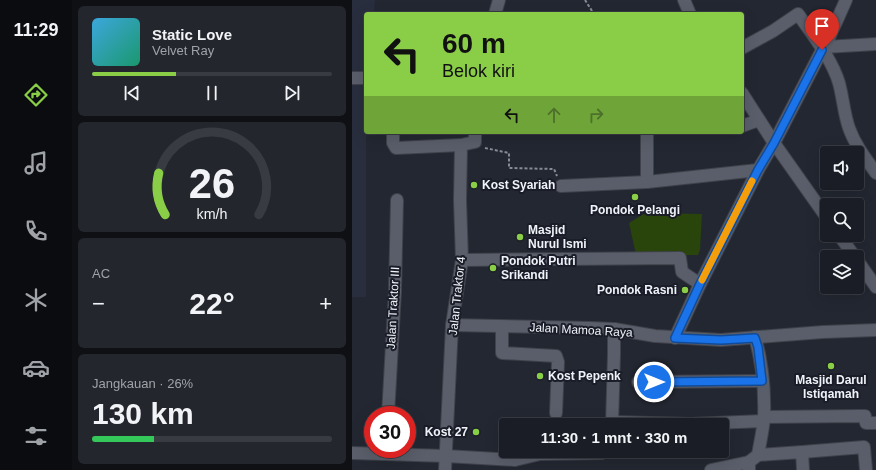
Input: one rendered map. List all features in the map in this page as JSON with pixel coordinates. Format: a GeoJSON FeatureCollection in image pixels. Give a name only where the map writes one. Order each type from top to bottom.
{"type":"FeatureCollection","features":[{"type":"Feature","properties":{"kind":"street"},"geometry":{"type":"LineString","coordinates":[[496,12],[499,0]]}},
{"type":"Feature","properties":{"kind":"street"},"geometry":{"type":"LineString","coordinates":[[684,0],[689,12]]}},
{"type":"Feature","properties":{"kind":"street"},"geometry":{"type":"LineString","coordinates":[[675,338],[700,284],[758,170],[824,49],[846,0]]}},
{"type":"Feature","properties":{"kind":"street"},"geometry":{"type":"LineString","coordinates":[[744,47],[773,31],[798,14],[824,49],[839,82],[846,120],[852,136],[861,153],[876,173]]}},
{"type":"Feature","properties":{"kind":"street"},"geometry":{"type":"LineString","coordinates":[[824,49],[876,44]]}},
{"type":"Feature","properties":{"kind":"street"},"geometry":{"type":"LineString","coordinates":[[352,78],[364,78]]}},
{"type":"Feature","properties":{"kind":"street"},"geometry":{"type":"LineString","coordinates":[[744,96],[774,143],[820,208]]}},
{"type":"Feature","properties":{"kind":"street"},"geometry":{"type":"LineString","coordinates":[[744,125],[759,120]]}},
{"type":"Feature","properties":{"kind":"street"},"geometry":{"type":"LineString","coordinates":[[393,134],[393,143],[396,148],[461,145],[475,137]]}},
{"type":"Feature","properties":{"kind":"street"},"geometry":{"type":"LineString","coordinates":[[647,134],[647,182]]}},
{"type":"Feature","properties":{"kind":"street","name":"Jalan Traktor 4"},"geometry":{"type":"LineString","coordinates":[[446,470],[452,325],[462,260],[460,200],[461,145]]}},
{"type":"Feature","properties":{"kind":"street"},"geometry":{"type":"LineString","coordinates":[[561,186],[647,182],[758,170]]}},
{"type":"Feature","properties":{"kind":"street","name":"Jalan Traktor III"},"geometry":{"type":"LineString","coordinates":[[389,406],[395,291],[397,200]]}},
{"type":"Feature","properties":{"kind":"street"},"geometry":{"type":"LineString","coordinates":[[462,260],[680,258],[682,272],[700,284]]}},
{"type":"Feature","properties":{"kind":"street"},"geometry":{"type":"LineString","coordinates":[[864,270],[876,287]]}},
{"type":"Feature","properties":{"kind":"street","name":"Jalan Mamoa Raya"},"geometry":{"type":"LineString","coordinates":[[452,325],[614,329],[655,336],[721,340],[823,332],[876,330]]}},
{"type":"Feature","properties":{"kind":"street"},"geometry":{"type":"LineString","coordinates":[[502,327],[502,353],[556,356],[558,362],[556,413]]}},
{"type":"Feature","properties":{"kind":"street"},"geometry":{"type":"LineString","coordinates":[[612,418],[614,329]]}},
{"type":"Feature","properties":{"kind":"street"},"geometry":{"type":"LineString","coordinates":[[752,462],[763,419],[762,381],[758,347],[755,338]]}},
{"type":"Feature","properties":{"kind":"street"},"geometry":{"type":"LineString","coordinates":[[638,382],[762,381]]}},
{"type":"Feature","properties":{"kind":"street"},"geometry":{"type":"LineString","coordinates":[[729,421],[865,416],[866,423],[876,423]]}},
{"type":"Feature","properties":{"kind":"street"},"geometry":{"type":"LineString","coordinates":[[710,470],[802,452],[864,447],[866,470]]}},
{"type":"Feature","properties":{"kind":"street"},"geometry":{"type":"LineString","coordinates":[[352,453],[364,452]]}},
{"type":"Feature","properties":{"kind":"street"},"geometry":{"type":"LineString","coordinates":[[802,452],[803,470]]}},
{"type":"Feature","properties":{"kind":"street"},"geometry":{"type":"LineString","coordinates":[[416,454],[517,465],[532,458]]}},
{"type":"Feature","properties":{"kind":"path"},"geometry":{"type":"LineString","coordinates":[[585,0],[593,12]]}},
{"type":"Feature","properties":{"kind":"path"},"geometry":{"type":"LineString","coordinates":[[475,137],[483,148],[509,153],[509,168],[554,169],[561,186]]}},
{"type":"Feature","properties":{"kind":"shaded area"},"geometry":{"type":"Polygon","coordinates":[[[352,0],[375,0],[374,12],[364,12],[366,297],[352,297],[352,0]]]}},
{"type":"Feature","properties":{"kind":"green space"},"geometry":{"type":"Polygon","coordinates":[[[649,213],[702,214],[700,250],[698,255],[636,255],[629,223],[642,215],[649,213]]]}},
{"type":"Feature","properties":{"kind":"slow traffic"},"geometry":{"type":"LineString","coordinates":[[702,280],[752,181]]}},
{"type":"Feature","properties":{"kind":"place","name":"Kost Syariah"},"geometry":{"type":"Point","coordinates":[474,185]}},
{"type":"Feature","properties":{"kind":"place","name":"Pondok Pelangi"},"geometry":{"type":"Point","coordinates":[635,197]}},
{"type":"Feature","properties":{"kind":"place","name":"Masjid Nurul Ismi"},"geometry":{"type":"Point","coordinates":[520,237]}},
{"type":"Feature","properties":{"kind":"place","name":"Pondok Putri Srikandi"},"geometry":{"type":"Point","coordinates":[493,268]}},
{"type":"Feature","properties":{"kind":"place","name":"Pondok Rasni"},"geometry":{"type":"Point","coordinates":[685,290]}},
{"type":"Feature","properties":{"kind":"place","name":"Masjid Darul Istiqamah"},"geometry":{"type":"Point","coordinates":[831,366]}},
{"type":"Feature","properties":{"kind":"place","name":"Kost Pepenk"},"geometry":{"type":"Point","coordinates":[540,376]}},
{"type":"Feature","properties":{"kind":"place","name":"Kost 27"},"geometry":{"type":"Point","coordinates":[476,432]}},
{"type":"Feature","properties":{"kind":"route"},"geometry":{"type":"LineString","coordinates":[[654,382],[762,381],[758,347],[755,338],[721,340],[675,338],[700,284],[758,170],[774,143],[822,50]]}}]}
